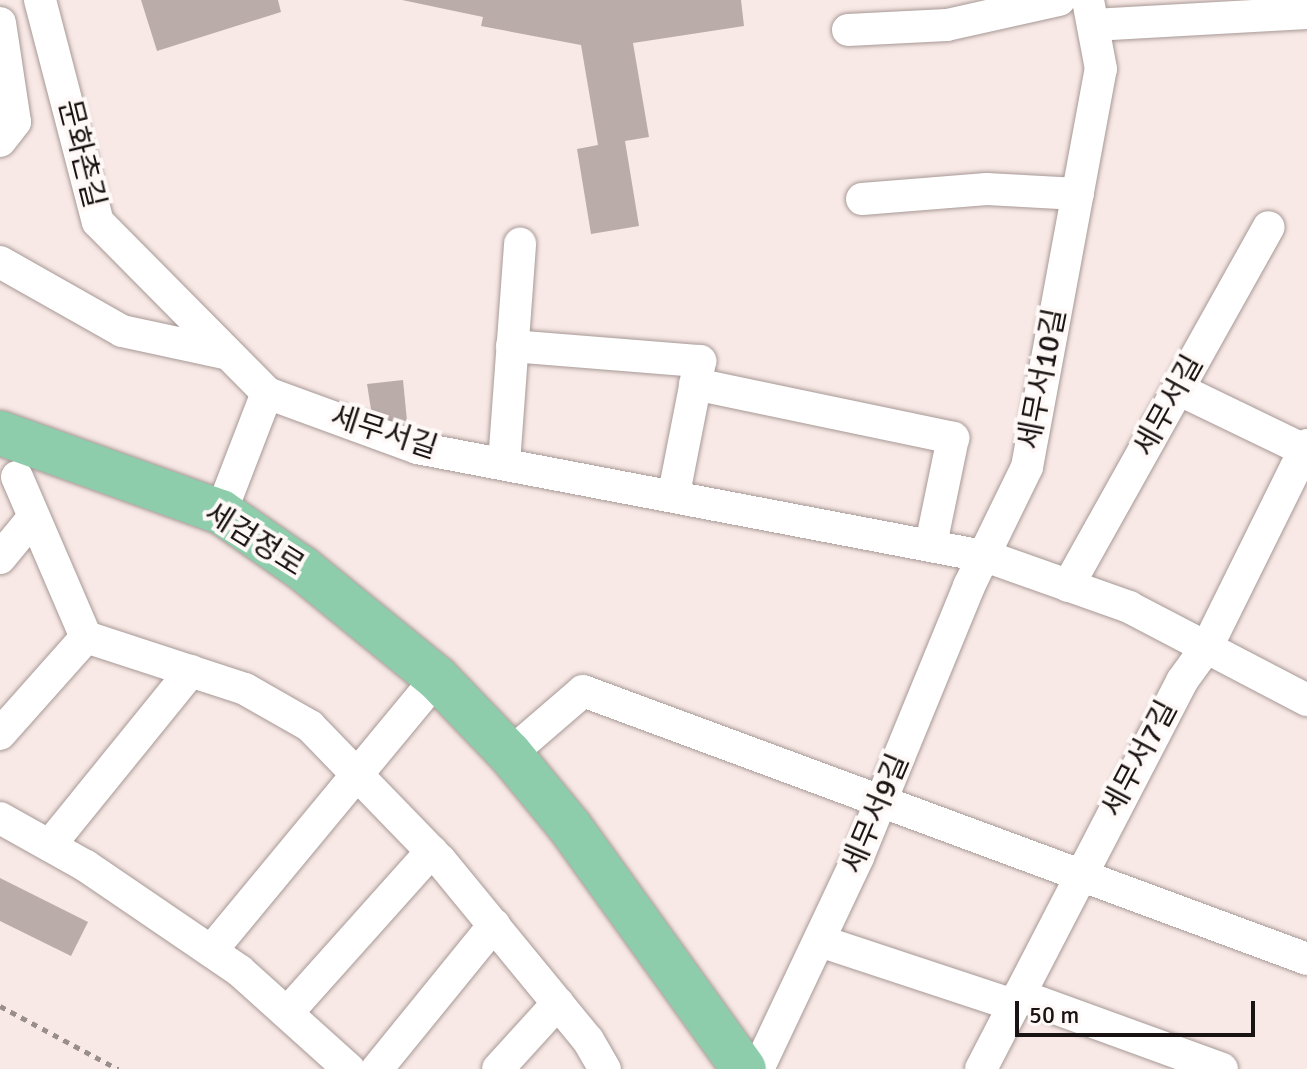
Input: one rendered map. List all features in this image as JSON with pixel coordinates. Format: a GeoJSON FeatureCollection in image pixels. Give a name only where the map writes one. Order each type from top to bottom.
{"type":"FeatureCollection","features":[{"type":"Feature","properties":{"kind":"main road","name":"세검정로"},"geometry":{"type":"LineString","coordinates":[[0,433],[221,512],[302,568],[437,678],[510,754],[570,827],[744,1069]]}},
{"type":"Feature","properties":{"kind":"street"},"geometry":{"type":"LineString","coordinates":[[848,30],[947,25],[1059,0]]}},
{"type":"Feature","properties":{"kind":"street","name":"문화촌길"},"geometry":{"type":"LineString","coordinates":[[46,7],[98,222],[267,393]]}},
{"type":"Feature","properties":{"kind":"street","name":"세무서10길"},"geometry":{"type":"LineString","coordinates":[[988,557],[1027,467],[1101,69],[1091,13],[1307,13]]}},
{"type":"Feature","properties":{"kind":"street","name":"문화촌길"},"geometry":{"type":"LineString","coordinates":[[0,23],[15,122],[0,141]]}},
{"type":"Feature","properties":{"kind":"street"},"geometry":{"type":"LineString","coordinates":[[862,199],[987,189],[1078,194]]}},
{"type":"Feature","properties":{"kind":"street","name":"세무서길"},"geometry":{"type":"LineString","coordinates":[[1068,586],[1269,227]]}},
{"type":"Feature","properties":{"kind":"street"},"geometry":{"type":"LineString","coordinates":[[504,463],[520,244]]}},
{"type":"Feature","properties":{"kind":"street"},"geometry":{"type":"LineString","coordinates":[[0,262],[122,331],[228,354]]}},
{"type":"Feature","properties":{"kind":"street"},"geometry":{"type":"LineString","coordinates":[[512,346],[700,361],[674,494]]}},
{"type":"Feature","properties":{"kind":"street"},"geometry":{"type":"LineString","coordinates":[[695,384],[953,438],[931,544]]}},
{"type":"Feature","properties":{"kind":"street"},"geometry":{"type":"LineString","coordinates":[[1178,389],[1306,447]]}},
{"type":"Feature","properties":{"kind":"street"},"geometry":{"type":"LineString","coordinates":[[221,512],[267,393]]}},
{"type":"Feature","properties":{"kind":"street","name":"세무서길"},"geometry":{"type":"LineString","coordinates":[[267,393],[417,448],[674,494],[988,557],[1068,586],[1208,645],[1307,700]]}},
{"type":"Feature","properties":{"kind":"street","name":"세무서7길"},"geometry":{"type":"LineString","coordinates":[[981,1069],[1182,681],[1208,645],[1306,447]]}},
{"type":"Feature","properties":{"kind":"street"},"geometry":{"type":"LineString","coordinates":[[69,457],[9,480],[33,518],[86,637],[245,689],[310,726],[432,851],[558,1003],[605,1069]]}},
{"type":"Feature","properties":{"kind":"street"},"geometry":{"type":"LineString","coordinates":[[0,558],[33,518]]}},
{"type":"Feature","properties":{"kind":"street","name":"세무서9길"},"geometry":{"type":"LineString","coordinates":[[758,1069],[881,804],[969,586],[988,557]]}},
{"type":"Feature","properties":{"kind":"street"},"geometry":{"type":"LineString","coordinates":[[0,734],[86,637]]}},
{"type":"Feature","properties":{"kind":"street"},"geometry":{"type":"LineString","coordinates":[[50,845],[191,671]]}},
{"type":"Feature","properties":{"kind":"street"},"geometry":{"type":"LineString","coordinates":[[211,951],[437,678]]}},
{"type":"Feature","properties":{"kind":"street"},"geometry":{"type":"LineString","coordinates":[[510,754],[583,691],[1078,877],[1307,959]]}},
{"type":"Feature","properties":{"kind":"street"},"geometry":{"type":"LineString","coordinates":[[0,818],[50,845],[211,951],[349,1069]]}},
{"type":"Feature","properties":{"kind":"street"},"geometry":{"type":"LineString","coordinates":[[287,1013],[432,851]]}},
{"type":"Feature","properties":{"kind":"street"},"geometry":{"type":"LineString","coordinates":[[377,1069],[494,925]]}},
{"type":"Feature","properties":{"kind":"street"},"geometry":{"type":"LineString","coordinates":[[820,941],[1016,1000],[1222,1069]]}},
{"type":"Feature","properties":{"kind":"street"},"geometry":{"type":"LineString","coordinates":[[498,1069],[558,1003]]}},
{"type":"Feature","properties":{"kind":"path"},"geometry":{"type":"LineString","coordinates":[[0,1006],[118,1069]]}},
{"type":"Feature","properties":{"kind":"building"},"geometry":{"type":"Polygon","coordinates":[[[141,0],[278,0],[281,12],[157,51],[141,0]]]}},
{"type":"Feature","properties":{"kind":"building"},"geometry":{"type":"Polygon","coordinates":[[[402,0],[741,0],[744,26],[633,43],[649,137],[625,141],[639,226],[591,234],[577,149],[598,145],[581,45],[481,26],[483,17],[402,0]]]}},
{"type":"Feature","properties":{"kind":"building"},"geometry":{"type":"Polygon","coordinates":[[[403,380],[407,421],[373,422],[367,384],[403,380]]]}},
{"type":"Feature","properties":{"kind":"building"},"geometry":{"type":"Polygon","coordinates":[[[0,878],[88,922],[71,956],[0,921],[0,878]]]}}]}
